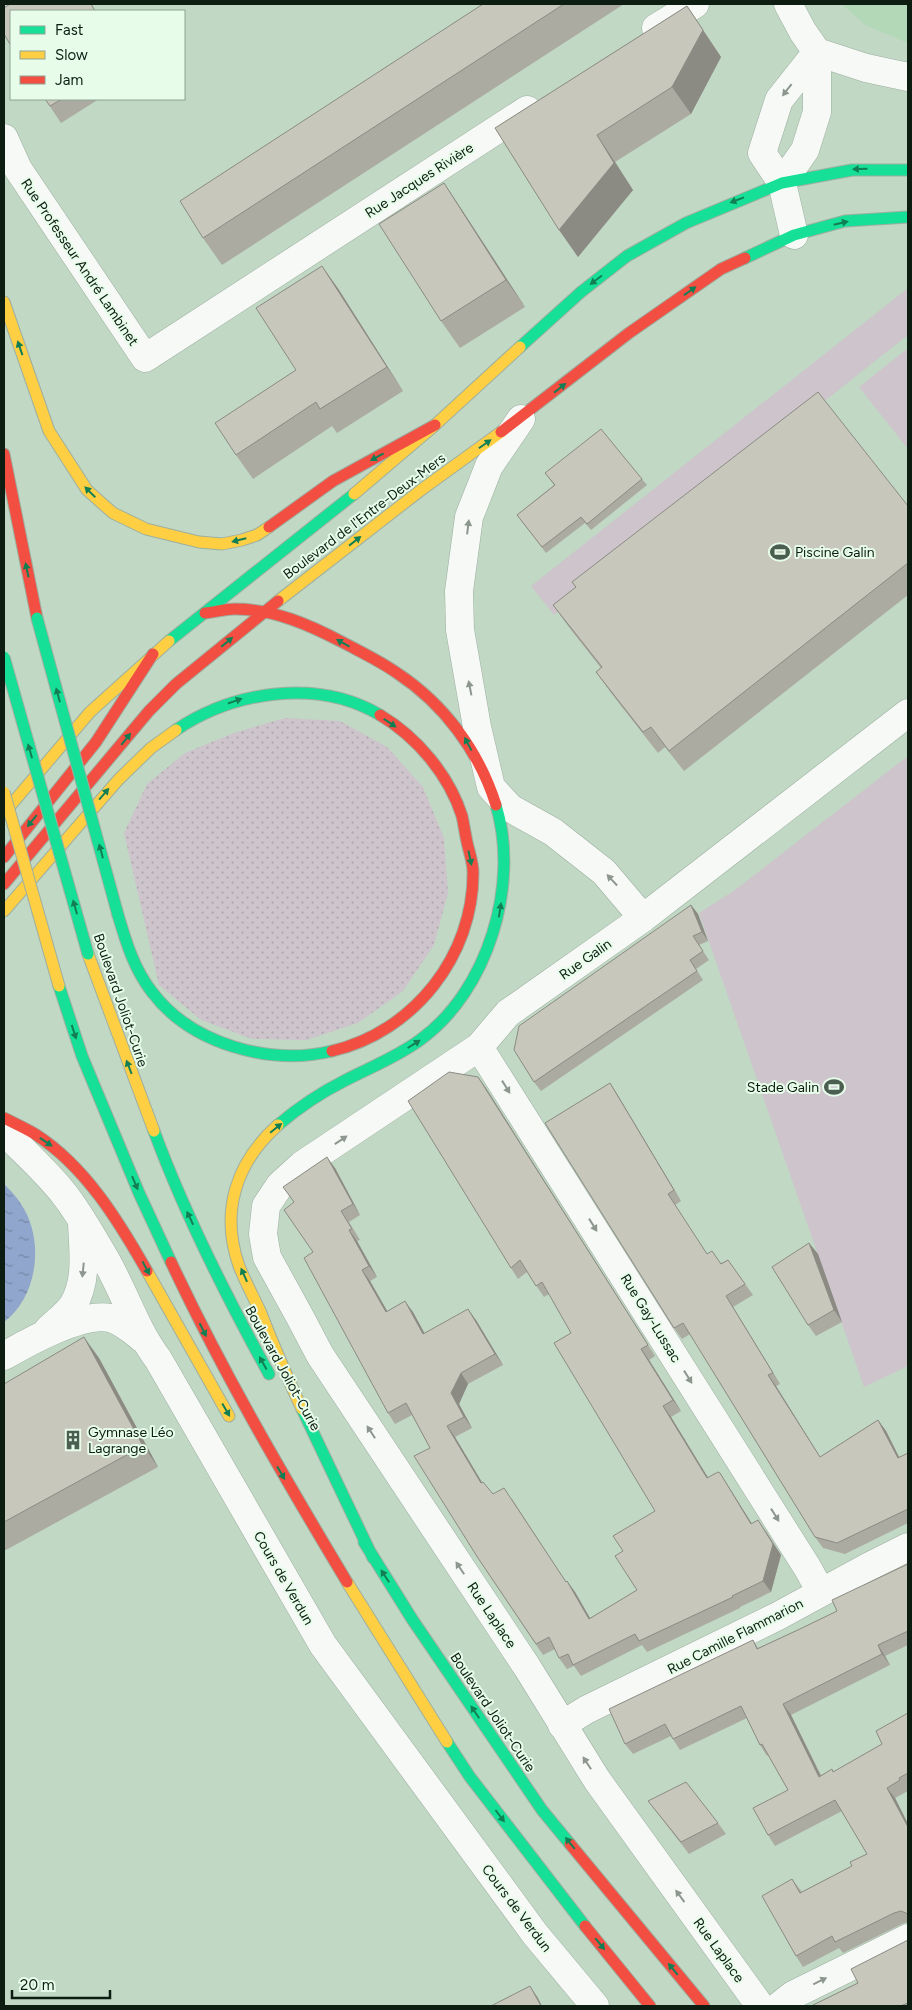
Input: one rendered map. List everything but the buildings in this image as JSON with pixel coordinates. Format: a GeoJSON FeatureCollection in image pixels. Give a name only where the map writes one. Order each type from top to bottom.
{"type":"FeatureCollection","features":[{"type":"Feature","properties":{"kind":"main road","name":"Boulevard de l'Entre-Deux-Mers"},"geometry":{"type":"LineString","coordinates":[[4,813],[90,712],[153,654],[346,501],[435,425],[581,292],[627,256],[686,223],[782,183],[852,170],[908,170]]}},
{"type":"Feature","properties":{"kind":"main road","name":"Boulevard de l'Entre-Deux-Mers"},"geometry":{"type":"LineString","coordinates":[[4,884],[149,711],[176,684],[264,612],[421,490],[521,418],[629,333],[721,269],[794,235],[845,221],[908,217]]}},
{"type":"Feature","properties":{"kind":"main road"},"geometry":{"type":"LineString","coordinates":[[4,302],[49,431],[69,464],[86,490],[113,513],[146,529],[199,542],[222,544],[257,535],[278,522],[333,481],[435,425]]}},
{"type":"Feature","properties":{"kind":"main road"},"geometry":{"type":"LineString","coordinates":[[4,454],[37,618],[118,915],[131,956],[149,990],[174,1016],[204,1035],[233,1047],[264,1054],[307,1057],[342,1049],[370,1038],[407,1015],[438,983],[458,947],[468,913],[473,870],[461,814],[444,776],[408,735],[367,707],[323,695],[276,693],[240,698],[206,712],[160,740],[112,785],[4,910]]}},
{"type":"Feature","properties":{"kind":"main road"},"geometry":{"type":"LineString","coordinates":[[204,613],[234,609],[285,616],[314,627],[399,674],[441,709],[461,732],[491,787],[502,830],[504,875],[499,918],[483,960],[458,1002],[424,1038],[386,1061],[339,1083],[302,1106],[265,1137],[243,1167],[233,1197],[233,1236],[239,1265],[281,1364],[373,1558]]}},
{"type":"Feature","properties":{"kind":"main road"},"geometry":{"type":"LineString","coordinates":[[4,856],[96,742],[153,654]]}},
{"type":"Feature","properties":{"kind":"main road","name":"Boulevard Joliot-Curie"},"geometry":{"type":"LineString","coordinates":[[4,657],[88,954],[170,1175],[233,1309],[276,1386]]}},
{"type":"Feature","properties":{"kind":"main road"},"geometry":{"type":"LineString","coordinates":[[4,792],[59,986],[82,1056],[139,1193],[202,1328],[292,1490],[365,1612],[470,1777]]}},
{"type":"Feature","properties":{"kind":"main road"},"geometry":{"type":"LineString","coordinates":[[4,1118],[15,1122],[52,1145],[87,1180],[136,1250],[184,1339],[237,1429]]}},
{"type":"Feature","properties":{"kind":"main road","name":"Boulevard Joliot-Curie"},"geometry":{"type":"LineString","coordinates":[[291,1412],[373,1558],[542,1810],[704,2006]]}},
{"type":"Feature","properties":{"kind":"main road"},"geometry":{"type":"LineString","coordinates":[[405,1697],[470,1777],[565,1902],[650,2006]]}},
{"type":"Feature","properties":{"kind":"street"},"geometry":{"type":"LineString","coordinates":[[638,40],[695,4]]}},
{"type":"Feature","properties":{"kind":"street"},"geometry":{"type":"LineString","coordinates":[[782,183],[805,150],[817,112],[817,52],[803,32],[788,4]]}},
{"type":"Feature","properties":{"kind":"street"},"geometry":{"type":"LineString","coordinates":[[817,52],[866,68],[908,77]]}},
{"type":"Feature","properties":{"kind":"street"},"geometry":{"type":"LineString","coordinates":[[794,235],[782,183],[762,153],[779,100],[817,52]]}},
{"type":"Feature","properties":{"kind":"street","name":"Rue Jacques Rivière"},"geometry":{"type":"LineString","coordinates":[[144,358],[548,97]]}},
{"type":"Feature","properties":{"kind":"street","name":"Rue Professeur André Lambinet"},"geometry":{"type":"LineString","coordinates":[[4,138],[18,169],[144,358]]}},
{"type":"Feature","properties":{"kind":"street"},"geometry":{"type":"LineString","coordinates":[[521,418],[489,466],[469,517],[459,591],[460,630],[477,727],[491,787],[510,808],[554,832],[604,872],[643,918]]}},
{"type":"Feature","properties":{"kind":"street","name":"Rue Galin"},"geometry":{"type":"LineString","coordinates":[[266,1206],[280,1185],[302,1165],[479,1047],[508,1013],[643,918],[908,713]]}},
{"type":"Feature","properties":{"kind":"street","name":"Rue Gay-Lussac"},"geometry":{"type":"LineString","coordinates":[[479,1047],[821,1592]]}},
{"type":"Feature","properties":{"kind":"street","name":"Cours de Verdun"},"geometry":{"type":"LineString","coordinates":[[4,1131],[36,1162],[65,1195],[82,1221],[104,1257],[144,1340],[158,1359],[323,1645],[530,1926],[595,2006]]}},
{"type":"Feature","properties":{"kind":"street","name":"Rue Laplace"},"geometry":{"type":"LineString","coordinates":[[266,1206],[262,1234],[267,1257],[320,1355],[527,1667],[597,1780],[760,2006]]}},
{"type":"Feature","properties":{"kind":"street"},"geometry":{"type":"LineString","coordinates":[[46,1332],[73,1305],[78,1293],[84,1271],[82,1221]]}},
{"type":"Feature","properties":{"kind":"street"},"geometry":{"type":"LineString","coordinates":[[4,1356],[46,1332],[97,1317],[111,1318],[126,1326],[144,1340]]}},
{"type":"Feature","properties":{"kind":"street","name":"Rue Camille Flammarion"},"geometry":{"type":"LineString","coordinates":[[562,1725],[586,1710],[770,1620],[908,1547]]}},
{"type":"Feature","properties":{"kind":"street"},"geometry":{"type":"LineString","coordinates":[[779,2006],[793,1995],[908,1938]]}},
{"type":"Feature","properties":{"kind":"shaded area"},"geometry":{"type":"Polygon","coordinates":[[[842,4],[908,4],[908,43],[865,25],[842,4]]]}},
{"type":"Feature","properties":{"kind":"shaded area"},"geometry":{"type":"Polygon","coordinates":[[[908,288],[908,335],[554,615],[531,586],[908,288]]]}},
{"type":"Feature","properties":{"kind":"shaded area"},"geometry":{"type":"Polygon","coordinates":[[[908,348],[908,449],[859,387],[908,348]]]}},
{"type":"Feature","properties":{"kind":"shaded area"},"geometry":{"type":"Polygon","coordinates":[[[285,718],[340,721],[387,747],[423,787],[444,838],[448,893],[434,945],[403,991],[358,1023],[307,1040],[252,1039],[201,1020],[159,985],[124,833],[147,784],[185,753],[234,733],[285,718]]]}},
{"type":"Feature","properties":{"kind":"shaded area","name":"Stade Galin"},"geometry":{"type":"Polygon","coordinates":[[[908,756],[908,1366],[864,1387],[699,913],[735,890],[908,756]]]}},
{"type":"Feature","properties":{"kind":"water"},"geometry":{"type":"Polygon","coordinates":[[[4,1184],[18,1199],[29,1218],[35,1250],[31,1283],[15,1311],[4,1322],[4,1184]]]}},
{"type":"Feature","properties":{"kind":"traffic: fast"},"geometry":{"type":"LineString","coordinates":[[520,347],[581,292],[627,256],[686,223],[782,183],[852,170],[908,170]]}},
{"type":"Feature","properties":{"kind":"traffic: fast"},"geometry":{"type":"LineString","coordinates":[[745,258],[794,235],[845,221],[908,217]]}},
{"type":"Feature","properties":{"kind":"traffic: fast"},"geometry":{"type":"LineString","coordinates":[[169,641],[354,494]]}},
{"type":"Feature","properties":{"kind":"traffic: fast"},"geometry":{"type":"LineString","coordinates":[[37,618],[118,915]]}},
{"type":"Feature","properties":{"kind":"traffic: fast"},"geometry":{"type":"LineString","coordinates":[[4,657],[88,954]]}},
{"type":"Feature","properties":{"kind":"traffic: fast"},"geometry":{"type":"LineString","coordinates":[[176,730],[224,706],[250,698],[276,694],[304,693],[330,696],[356,703],[380,715]]}},
{"type":"Feature","properties":{"kind":"traffic: fast"},"geometry":{"type":"LineString","coordinates":[[278,1125],[326,1091],[392,1057],[420,1040],[444,1019],[464,994],[480,965],[492,934],[500,901],[504,868],[502,836],[496,805]]}},
{"type":"Feature","properties":{"kind":"traffic: fast"},"geometry":{"type":"LineString","coordinates":[[118,915],[131,955],[140,974],[152,992],[168,1010],[188,1025],[233,1047],[258,1053],[308,1055],[332,1051]]}},
{"type":"Feature","properties":{"kind":"traffic: fast"},"geometry":{"type":"LineString","coordinates":[[59,986],[82,1056],[139,1193],[171,1262]]}},
{"type":"Feature","properties":{"kind":"traffic: fast"},"geometry":{"type":"LineString","coordinates":[[154,1131],[207,1255],[269,1374]]}},
{"type":"Feature","properties":{"kind":"traffic: fast"},"geometry":{"type":"LineString","coordinates":[[302,1409],[373,1558]]}},
{"type":"Feature","properties":{"kind":"traffic: fast"},"geometry":{"type":"LineString","coordinates":[[364,1542],[412,1619],[542,1810],[570,1844]]}},
{"type":"Feature","properties":{"kind":"traffic: fast"},"geometry":{"type":"LineString","coordinates":[[447,1742],[470,1777],[585,1926]]}},
{"type":"Feature","properties":{"kind":"traffic: slow"},"geometry":{"type":"LineString","coordinates":[[4,302],[49,431],[87,490],[113,513],[146,529],[199,542],[222,544],[242,540],[257,535],[269,527]]}},
{"type":"Feature","properties":{"kind":"traffic: slow"},"geometry":{"type":"LineString","coordinates":[[354,494],[435,425],[520,347]]}},
{"type":"Feature","properties":{"kind":"traffic: slow"},"geometry":{"type":"LineString","coordinates":[[278,601],[421,490],[501,432]]}},
{"type":"Feature","properties":{"kind":"traffic: slow"},"geometry":{"type":"LineString","coordinates":[[4,813],[90,712],[169,641]]}},
{"type":"Feature","properties":{"kind":"traffic: slow"},"geometry":{"type":"LineString","coordinates":[[4,911],[119,779],[151,748],[176,730]]}},
{"type":"Feature","properties":{"kind":"traffic: slow"},"geometry":{"type":"LineString","coordinates":[[4,792],[59,986]]}},
{"type":"Feature","properties":{"kind":"traffic: slow"},"geometry":{"type":"LineString","coordinates":[[88,954],[154,1131]]}},
{"type":"Feature","properties":{"kind":"traffic: slow"},"geometry":{"type":"LineString","coordinates":[[278,1125],[263,1139],[242,1172],[232,1207],[231,1226],[233,1246],[239,1266],[302,1409]]}},
{"type":"Feature","properties":{"kind":"traffic: slow"},"geometry":{"type":"LineString","coordinates":[[147,1271],[229,1416]]}},
{"type":"Feature","properties":{"kind":"traffic: slow"},"geometry":{"type":"LineString","coordinates":[[347,1582],[447,1742]]}},
{"type":"Feature","properties":{"kind":"traffic: jam"},"geometry":{"type":"LineString","coordinates":[[501,432],[629,333],[721,269],[745,258]]}},
{"type":"Feature","properties":{"kind":"traffic: jam"},"geometry":{"type":"LineString","coordinates":[[269,527],[333,481],[435,425]]}},
{"type":"Feature","properties":{"kind":"traffic: jam"},"geometry":{"type":"LineString","coordinates":[[4,454],[37,618]]}},
{"type":"Feature","properties":{"kind":"traffic: jam"},"geometry":{"type":"LineString","coordinates":[[4,884],[149,711],[176,684],[278,601]]}},
{"type":"Feature","properties":{"kind":"traffic: jam"},"geometry":{"type":"LineString","coordinates":[[205,613],[235,609],[278,615],[318,630],[391,669],[430,699],[458,730],[480,766],[496,805]]}},
{"type":"Feature","properties":{"kind":"traffic: jam"},"geometry":{"type":"LineString","coordinates":[[4,857],[96,742],[153,654]]}},
{"type":"Feature","properties":{"kind":"traffic: jam"},"geometry":{"type":"LineString","coordinates":[[332,1051],[362,1041],[389,1027],[413,1008],[434,986],[450,960],[463,932],[471,903],[472,864],[462,816],[449,786],[430,758],[419,746],[407,734],[380,715]]}},
{"type":"Feature","properties":{"kind":"traffic: jam"},"geometry":{"type":"LineString","coordinates":[[4,1118],[35,1134],[53,1147],[85,1178],[112,1214],[147,1271]]}},
{"type":"Feature","properties":{"kind":"traffic: jam"},"geometry":{"type":"LineString","coordinates":[[171,1262],[255,1424],[347,1582]]}},
{"type":"Feature","properties":{"kind":"traffic: jam"},"geometry":{"type":"LineString","coordinates":[[570,1844],[704,2006]]}},
{"type":"Feature","properties":{"kind":"traffic: jam"},"geometry":{"type":"LineString","coordinates":[[585,1926],[650,2006]]}},
{"type":"Feature","properties":{"kind":"place","name":"Piscine Galin"},"geometry":{"type":"Point","coordinates":[780,552]}},
{"type":"Feature","properties":{"kind":"place","name":"Stade Galin"},"geometry":{"type":"Point","coordinates":[834,1087]}},
{"type":"Feature","properties":{"kind":"place","name":"Gymnase Léo Lagrange"},"geometry":{"type":"Point","coordinates":[73,1440]}}]}
